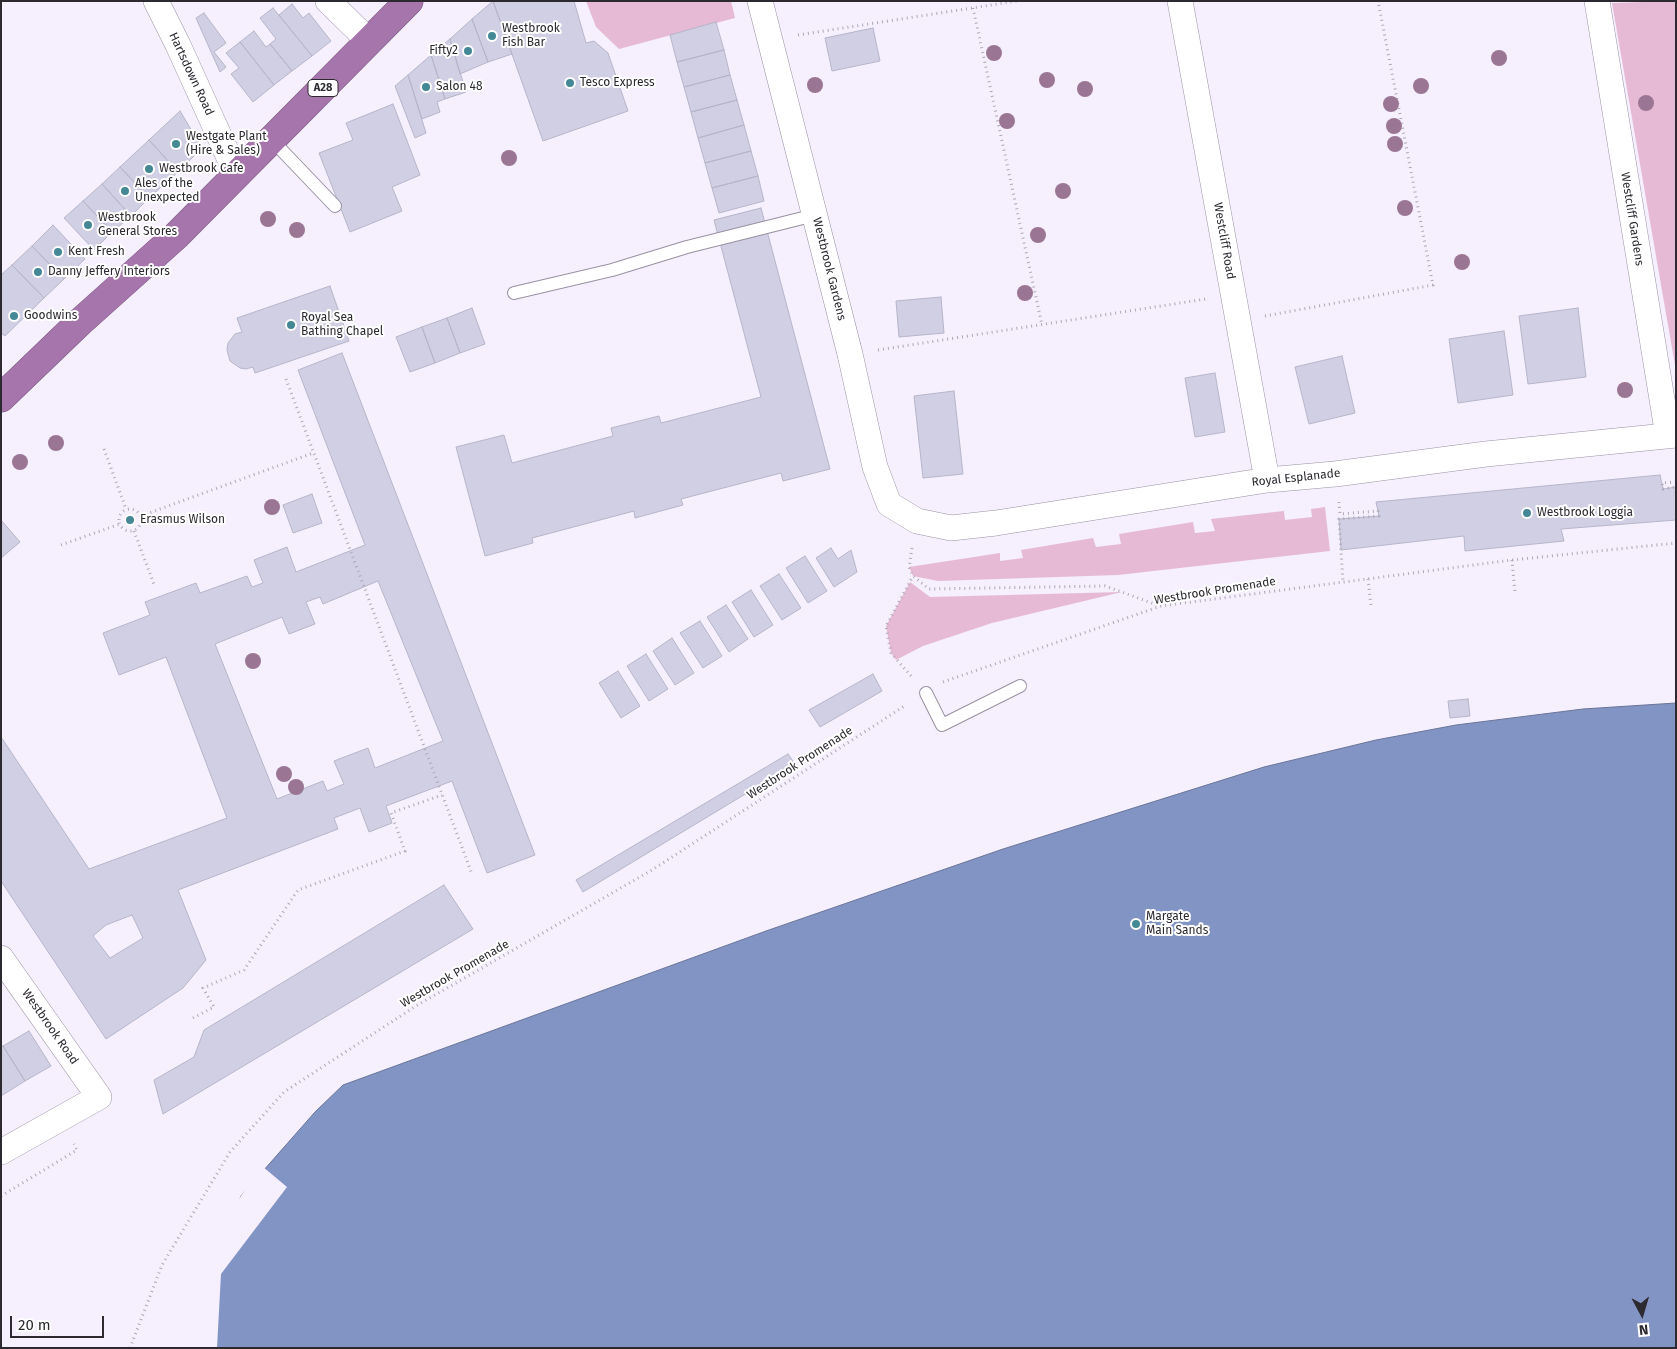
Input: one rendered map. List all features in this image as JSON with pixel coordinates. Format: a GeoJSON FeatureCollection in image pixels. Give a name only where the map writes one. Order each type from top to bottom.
{"type":"FeatureCollection","features":[{"type":"Feature","properties":{"kind":"highway","name":"A28"},"geometry":{"type":"LineString","coordinates":[[1,398],[79,323],[176,236],[409,1]]}},
{"type":"Feature","properties":{"kind":"street","name":"Hartsdown Road"},"geometry":{"type":"LineString","coordinates":[[156,1],[237,176]]}},
{"type":"Feature","properties":{"kind":"street"},"geometry":{"type":"LineString","coordinates":[[328,1],[370,42]]}},
{"type":"Feature","properties":{"kind":"street","name":"Westbrook Gardens"},"geometry":{"type":"LineString","coordinates":[[760,1],[850,354],[875,467],[889,504],[917,521]]}},
{"type":"Feature","properties":{"kind":"street","name":"Westcliff Road"},"geometry":{"type":"LineString","coordinates":[[1180,1],[1267,480]]}},
{"type":"Feature","properties":{"kind":"street","name":"Westcliff Gardens"},"geometry":{"type":"LineString","coordinates":[[1597,1],[1672,436]]}},
{"type":"Feature","properties":{"kind":"street","name":"Royal Esplanade"},"geometry":{"type":"LineString","coordinates":[[917,521],[951,528],[996,523],[1267,480],[1335,474],[1486,454],[1672,436]]}},
{"type":"Feature","properties":{"kind":"street","name":"Westbrook Road"},"geometry":{"type":"LineString","coordinates":[[1,958],[99,1097],[1,1152]]}},
{"type":"Feature","properties":{"kind":"lane"},"geometry":{"type":"LineString","coordinates":[[271,139],[335,206]]}},
{"type":"Feature","properties":{"kind":"lane"},"geometry":{"type":"LineString","coordinates":[[514,293],[612,270],[687,247],[815,215]]}},
{"type":"Feature","properties":{"kind":"lane"},"geometry":{"type":"LineString","coordinates":[[926,693],[942,725],[1020,686]]}},
{"type":"Feature","properties":{"kind":"path"},"geometry":{"type":"LineString","coordinates":[[770,39],[1017,1]]}},
{"type":"Feature","properties":{"kind":"path"},"geometry":{"type":"LineString","coordinates":[[1238,321],[1433,285],[1378,1]]}},
{"type":"Feature","properties":{"kind":"path"},"geometry":{"type":"LineString","coordinates":[[973,8],[1042,325]]}},
{"type":"Feature","properties":{"kind":"path"},"geometry":{"type":"LineString","coordinates":[[850,354],[1234,295]]}},
{"type":"Feature","properties":{"kind":"path"},"geometry":{"type":"LineString","coordinates":[[286,379],[472,874]]}},
{"type":"Feature","properties":{"kind":"path"},"geometry":{"type":"LineString","coordinates":[[104,449],[126,509]]}},
{"type":"Feature","properties":{"kind":"path"},"geometry":{"type":"LineString","coordinates":[[140,516],[313,453]]}},
{"type":"Feature","properties":{"kind":"path"},"geometry":{"type":"LineString","coordinates":[[1676,482],[1662,483],[1663,488],[1676,487]]}},
{"type":"Feature","properties":{"kind":"path"},"geometry":{"type":"LineString","coordinates":[[126,509],[137,511],[140,516],[140,525],[134,531],[123,529],[120,524],[120,515],[126,509]]}},
{"type":"Feature","properties":{"kind":"path"},"geometry":{"type":"LineString","coordinates":[[1340,514],[1378,511],[1379,516],[1339,519],[1343,582]]}},
{"type":"Feature","properties":{"kind":"path"},"geometry":{"type":"LineString","coordinates":[[917,521],[909,567],[913,576],[930,589],[1105,586],[1161,606]]}},
{"type":"Feature","properties":{"kind":"path"},"geometry":{"type":"LineString","coordinates":[[61,545],[120,524]]}},
{"type":"Feature","properties":{"kind":"path"},"geometry":{"type":"LineString","coordinates":[[134,531],[155,588]]}},
{"type":"Feature","properties":{"kind":"path","name":"Westbrook Promenade"},"geometry":{"type":"LineString","coordinates":[[130,1348],[162,1265],[230,1152],[284,1092],[416,1006],[652,870],[945,681],[1161,606],[1512,560],[1676,542]]}},
{"type":"Feature","properties":{"kind":"path"},"geometry":{"type":"LineString","coordinates":[[1512,560],[1516,592]]}},
{"type":"Feature","properties":{"kind":"path"},"geometry":{"type":"LineString","coordinates":[[913,576],[886,626],[891,653],[926,693]]}},
{"type":"Feature","properties":{"kind":"path"},"geometry":{"type":"LineString","coordinates":[[1368,579],[1371,606]]}},
{"type":"Feature","properties":{"kind":"path"},"geometry":{"type":"LineString","coordinates":[[193,1018],[214,1007],[203,988],[244,970],[298,890],[405,851],[392,813],[442,795]]}},
{"type":"Feature","properties":{"kind":"shaded area"},"geometry":{"type":"Polygon","coordinates":[[[586,1],[731,1],[735,18],[619,49],[596,27],[586,1]]]}},
{"type":"Feature","properties":{"kind":"shaded area"},"geometry":{"type":"Polygon","coordinates":[[[1676,1],[1676,371],[1612,3],[1676,1]]]}},
{"type":"Feature","properties":{"kind":"shaded area"},"geometry":{"type":"Polygon","coordinates":[[[1325,507],[1330,551],[1118,575],[938,581],[913,576],[909,567],[1000,553],[1000,561],[1023,558],[1021,550],[1093,538],[1096,547],[1121,544],[1119,534],[1193,522],[1195,533],[1215,531],[1211,519],[1284,511],[1285,520],[1312,517],[1311,509],[1325,507]]]}},
{"type":"Feature","properties":{"kind":"shaded area"},"geometry":{"type":"Polygon","coordinates":[[[910,582],[930,597],[1122,592],[992,623],[923,646],[896,660],[891,653],[886,626],[910,582]]]}},
{"type":"Feature","properties":{"kind":"water","name":"Margate Main Sands"},"geometry":{"type":"Polygon","coordinates":[[[1676,703],[1676,1348],[182,1348],[241,1196],[315,1112],[343,1085],[766,931],[1003,849],[1264,767],[1376,740],[1456,725],[1583,709],[1676,703]]]}},
{"type":"Feature","properties":{"kind":"pier"},"geometry":{"type":"Polygon","coordinates":[[[262,1166],[287,1187],[221,1274],[217,1348],[179,1348],[186,1324],[192,1289],[209,1242],[262,1166]]]}},
{"type":"Feature","properties":{"kind":"building","name":"Westbrook Fish Bar"},"geometry":{"type":"Polygon","coordinates":[[[493,1],[512,54],[488,62],[472,19],[493,1]]]}},
{"type":"Feature","properties":{"kind":"building","name":"Tesco Express"},"geometry":{"type":"Polygon","coordinates":[[[493,1],[574,1],[586,43],[594,41],[608,53],[628,111],[543,141],[493,1]]]}},
{"type":"Feature","properties":{"kind":"building"},"geometry":{"type":"Polygon","coordinates":[[[292,4],[303,18],[309,13],[331,41],[312,56],[279,15],[292,4]]]}},
{"type":"Feature","properties":{"kind":"building"},"geometry":{"type":"Polygon","coordinates":[[[273,8],[312,56],[292,71],[270,44],[276,39],[260,18],[273,8]]]}},
{"type":"Feature","properties":{"kind":"building"},"geometry":{"type":"Polygon","coordinates":[[[204,13],[226,43],[214,52],[226,67],[220,72],[196,18],[204,13]]]}},
{"type":"Feature","properties":{"kind":"building","name":"Fifty2"},"geometry":{"type":"Polygon","coordinates":[[[472,19],[488,62],[460,74],[450,39],[472,19]]]}},
{"type":"Feature","properties":{"kind":"building"},"geometry":{"type":"Polygon","coordinates":[[[716,22],[724,50],[677,62],[670,35],[716,22]]]}},
{"type":"Feature","properties":{"kind":"building"},"geometry":{"type":"Polygon","coordinates":[[[873,28],[880,61],[832,71],[825,38],[873,28]]]}},
{"type":"Feature","properties":{"kind":"building"},"geometry":{"type":"Polygon","coordinates":[[[254,31],[266,47],[270,44],[292,71],[274,85],[240,42],[254,31]]]}},
{"type":"Feature","properties":{"kind":"building"},"geometry":{"type":"Polygon","coordinates":[[[450,39],[466,92],[445,99],[431,55],[450,39]]]}},
{"type":"Feature","properties":{"kind":"building"},"geometry":{"type":"Polygon","coordinates":[[[240,42],[274,85],[253,102],[231,74],[239,68],[226,53],[240,42]]]}},
{"type":"Feature","properties":{"kind":"building"},"geometry":{"type":"Polygon","coordinates":[[[724,50],[730,75],[684,87],[677,62],[724,50]]]}},
{"type":"Feature","properties":{"kind":"building","name":"Salon 48"},"geometry":{"type":"Polygon","coordinates":[[[431,55],[445,99],[437,102],[440,112],[422,119],[408,75],[431,55]]]}},
{"type":"Feature","properties":{"kind":"building"},"geometry":{"type":"Polygon","coordinates":[[[408,75],[426,133],[415,138],[395,86],[408,75]]]}},
{"type":"Feature","properties":{"kind":"building"},"geometry":{"type":"Polygon","coordinates":[[[730,75],[737,100],[691,112],[684,87],[730,75]]]}},
{"type":"Feature","properties":{"kind":"building"},"geometry":{"type":"Polygon","coordinates":[[[737,100],[744,125],[698,138],[691,112],[737,100]]]}},
{"type":"Feature","properties":{"kind":"building"},"geometry":{"type":"Polygon","coordinates":[[[393,104],[420,175],[392,187],[402,211],[350,232],[319,153],[353,140],[346,123],[393,104]]]}},
{"type":"Feature","properties":{"kind":"building","name":"Westgate Plant (Hire & Sales)"},"geometry":{"type":"Polygon","coordinates":[[[180,111],[202,148],[178,172],[149,140],[180,111]]]}},
{"type":"Feature","properties":{"kind":"building"},"geometry":{"type":"Polygon","coordinates":[[[744,125],[751,151],[705,163],[698,138],[744,125]]]}},
{"type":"Feature","properties":{"kind":"building","name":"Westbrook Cafe"},"geometry":{"type":"Polygon","coordinates":[[[149,140],[178,172],[149,198],[120,167],[149,140]]]}},
{"type":"Feature","properties":{"kind":"building"},"geometry":{"type":"Polygon","coordinates":[[[751,151],[758,176],[712,188],[705,163],[751,151]]]}},
{"type":"Feature","properties":{"kind":"building","name":"Ales of the Unexpected"},"geometry":{"type":"Polygon","coordinates":[[[120,167],[149,198],[131,216],[102,184],[120,167]]]}},
{"type":"Feature","properties":{"kind":"building"},"geometry":{"type":"Polygon","coordinates":[[[758,176],[764,201],[719,213],[712,188],[758,176]]]}},
{"type":"Feature","properties":{"kind":"building"},"geometry":{"type":"Polygon","coordinates":[[[102,184],[131,216],[112,232],[83,201],[102,184]]]}},
{"type":"Feature","properties":{"kind":"building","name":"Westbrook General Stores"},"geometry":{"type":"Polygon","coordinates":[[[83,201],[112,232],[94,250],[64,218],[83,201]]]}},
{"type":"Feature","properties":{"kind":"building"},"geometry":{"type":"Polygon","coordinates":[[[761,208],[830,469],[783,481],[781,473],[681,499],[683,505],[635,518],[634,511],[532,538],[533,543],[485,556],[456,447],[504,435],[512,463],[613,436],[611,428],[659,416],[661,423],[761,397],[714,220],[761,208]]]}},
{"type":"Feature","properties":{"kind":"building","name":"Kent Fresh"},"geometry":{"type":"Polygon","coordinates":[[[53,225],[85,259],[64,279],[32,246],[53,225]]]}},
{"type":"Feature","properties":{"kind":"building","name":"Danny Jeffery Interiors"},"geometry":{"type":"Polygon","coordinates":[[[32,246],[64,279],[44,298],[12,265],[32,246]]]}},
{"type":"Feature","properties":{"kind":"building","name":"Goodwins"},"geometry":{"type":"Polygon","coordinates":[[[12,265],[44,298],[5,336],[1,333],[1,275],[12,265]]]}},
{"type":"Feature","properties":{"kind":"building","name":"Royal Sea Bathing Chapel"},"geometry":{"type":"Polygon","coordinates":[[[330,286],[349,341],[255,373],[253,367],[240,368],[230,361],[227,350],[228,343],[235,334],[242,332],[237,318],[330,286]]]}},
{"type":"Feature","properties":{"kind":"building"},"geometry":{"type":"Polygon","coordinates":[[[941,297],[944,333],[899,337],[896,301],[941,297]]]}},
{"type":"Feature","properties":{"kind":"building"},"geometry":{"type":"Polygon","coordinates":[[[472,308],[485,344],[460,353],[447,318],[472,308]]]}},
{"type":"Feature","properties":{"kind":"building"},"geometry":{"type":"Polygon","coordinates":[[[1578,308],[1586,377],[1528,384],[1519,316],[1578,308]]]}},
{"type":"Feature","properties":{"kind":"building"},"geometry":{"type":"Polygon","coordinates":[[[447,318],[460,353],[435,363],[422,327],[447,318]]]}},
{"type":"Feature","properties":{"kind":"building"},"geometry":{"type":"Polygon","coordinates":[[[422,327],[435,363],[410,372],[396,337],[422,327]]]}},
{"type":"Feature","properties":{"kind":"building"},"geometry":{"type":"Polygon","coordinates":[[[1504,331],[1513,395],[1458,403],[1449,339],[1504,331]]]}},
{"type":"Feature","properties":{"kind":"building"},"geometry":{"type":"Polygon","coordinates":[[[342,353],[535,855],[487,873],[452,781],[386,806],[392,823],[369,832],[360,808],[334,818],[338,829],[178,890],[206,960],[183,988],[106,1039],[1,881],[1,737],[89,869],[227,818],[166,657],[119,675],[103,633],[150,615],[145,602],[196,583],[200,593],[247,576],[252,587],[263,583],[254,560],[287,547],[296,572],[365,545],[298,370],[342,353]],[[378,581],[323,604],[320,597],[306,602],[315,624],[289,634],[282,617],[215,644],[277,799],[323,781],[327,791],[344,784],[334,761],[368,748],[375,768],[443,741],[378,581]],[[132,915],[106,925],[93,936],[110,958],[143,938],[132,915]]]}},
{"type":"Feature","properties":{"kind":"building"},"geometry":{"type":"Polygon","coordinates":[[[1342,356],[1355,413],[1309,424],[1295,367],[1342,356]]]}},
{"type":"Feature","properties":{"kind":"building"},"geometry":{"type":"Polygon","coordinates":[[[1215,373],[1225,432],[1195,437],[1185,378],[1215,373]]]}},
{"type":"Feature","properties":{"kind":"building"},"geometry":{"type":"Polygon","coordinates":[[[954,391],[963,474],[923,478],[914,396],[954,391]]]}},
{"type":"Feature","properties":{"kind":"building","name":"Westbrook Loggia"},"geometry":{"type":"Polygon","coordinates":[[[1660,475],[1663,489],[1676,487],[1676,520],[1561,529],[1564,541],[1465,551],[1464,536],[1341,550],[1339,519],[1379,516],[1376,502],[1660,475]]]}},
{"type":"Feature","properties":{"kind":"building"},"geometry":{"type":"Polygon","coordinates":[[[312,494],[322,523],[293,533],[283,505],[312,494]]]}},
{"type":"Feature","properties":{"kind":"building"},"geometry":{"type":"Polygon","coordinates":[[[1,520],[20,542],[1,558],[1,520]]]}},
{"type":"Feature","properties":{"kind":"building"},"geometry":{"type":"Polygon","coordinates":[[[831,548],[838,559],[851,550],[857,572],[834,587],[816,558],[831,548]]]}},
{"type":"Feature","properties":{"kind":"building"},"geometry":{"type":"Polygon","coordinates":[[[805,556],[827,591],[808,603],[786,568],[805,556]]]}},
{"type":"Feature","properties":{"kind":"building"},"geometry":{"type":"Polygon","coordinates":[[[779,574],[801,608],[782,620],[760,586],[779,574]]]}},
{"type":"Feature","properties":{"kind":"building"},"geometry":{"type":"Polygon","coordinates":[[[751,590],[773,625],[754,637],[732,602],[751,590]]]}},
{"type":"Feature","properties":{"kind":"building"},"geometry":{"type":"Polygon","coordinates":[[[726,605],[748,639],[729,652],[707,617],[726,605]]]}},
{"type":"Feature","properties":{"kind":"building"},"geometry":{"type":"Polygon","coordinates":[[[700,621],[722,656],[703,668],[680,633],[700,621]]]}},
{"type":"Feature","properties":{"kind":"building"},"geometry":{"type":"Polygon","coordinates":[[[672,638],[694,673],[675,685],[653,651],[672,638]]]}},
{"type":"Feature","properties":{"kind":"building"},"geometry":{"type":"Polygon","coordinates":[[[646,654],[668,689],[649,701],[627,666],[646,654]]]}},
{"type":"Feature","properties":{"kind":"building"},"geometry":{"type":"Polygon","coordinates":[[[618,671],[640,706],[621,718],[599,683],[618,671]]]}},
{"type":"Feature","properties":{"kind":"building"},"geometry":{"type":"Polygon","coordinates":[[[873,674],[882,691],[820,727],[809,710],[873,674]]]}},
{"type":"Feature","properties":{"kind":"building"},"geometry":{"type":"Polygon","coordinates":[[[1468,699],[1470,716],[1450,718],[1448,701],[1468,699]]]}},
{"type":"Feature","properties":{"kind":"building"},"geometry":{"type":"Polygon","coordinates":[[[788,754],[795,764],[583,892],[576,880],[788,754]]]}},
{"type":"Feature","properties":{"kind":"building"},"geometry":{"type":"Polygon","coordinates":[[[444,885],[473,929],[163,1114],[154,1080],[194,1057],[204,1030],[444,885]]]}},
{"type":"Feature","properties":{"kind":"building"},"geometry":{"type":"Polygon","coordinates":[[[29,1031],[51,1066],[25,1081],[3,1046],[29,1031]]]}},
{"type":"Feature","properties":{"kind":"building"},"geometry":{"type":"Polygon","coordinates":[[[3,1046],[25,1081],[1,1096],[1,1047],[3,1046]]]}},
{"type":"Feature","properties":{"kind":"place","name":"Westbrook Fish Bar"},"geometry":{"type":"Point","coordinates":[492,36]}},
{"type":"Feature","properties":{"kind":"place","name":"Fifty2"},"geometry":{"type":"Point","coordinates":[468,51]}},
{"type":"Feature","properties":{"kind":"place","name":"Tesco Express"},"geometry":{"type":"Point","coordinates":[570,83]}},
{"type":"Feature","properties":{"kind":"place","name":"Salon 48"},"geometry":{"type":"Point","coordinates":[426,87]}},
{"type":"Feature","properties":{"kind":"place","name":"Westgate Plant (Hire & Sales)"},"geometry":{"type":"Point","coordinates":[176,144]}},
{"type":"Feature","properties":{"kind":"place","name":"Westbrook Cafe"},"geometry":{"type":"Point","coordinates":[149,169]}},
{"type":"Feature","properties":{"kind":"place","name":"Ales of the Unexpected"},"geometry":{"type":"Point","coordinates":[125,191]}},
{"type":"Feature","properties":{"kind":"place","name":"Westbrook General Stores"},"geometry":{"type":"Point","coordinates":[88,225]}},
{"type":"Feature","properties":{"kind":"place","name":"Kent Fresh"},"geometry":{"type":"Point","coordinates":[58,252]}},
{"type":"Feature","properties":{"kind":"place","name":"Danny Jeffery Interiors"},"geometry":{"type":"Point","coordinates":[38,272]}},
{"type":"Feature","properties":{"kind":"place","name":"Goodwins"},"geometry":{"type":"Point","coordinates":[14,316]}},
{"type":"Feature","properties":{"kind":"place","name":"Royal Sea Bathing Chapel"},"geometry":{"type":"Point","coordinates":[291,325]}},
{"type":"Feature","properties":{"kind":"place","name":"Westbrook Loggia"},"geometry":{"type":"Point","coordinates":[1527,513]}},
{"type":"Feature","properties":{"kind":"place","name":"Erasmus Wilson"},"geometry":{"type":"Point","coordinates":[130,520]}},
{"type":"Feature","properties":{"kind":"place","name":"Margate Main Sands"},"geometry":{"type":"Point","coordinates":[1136,924]}}]}
